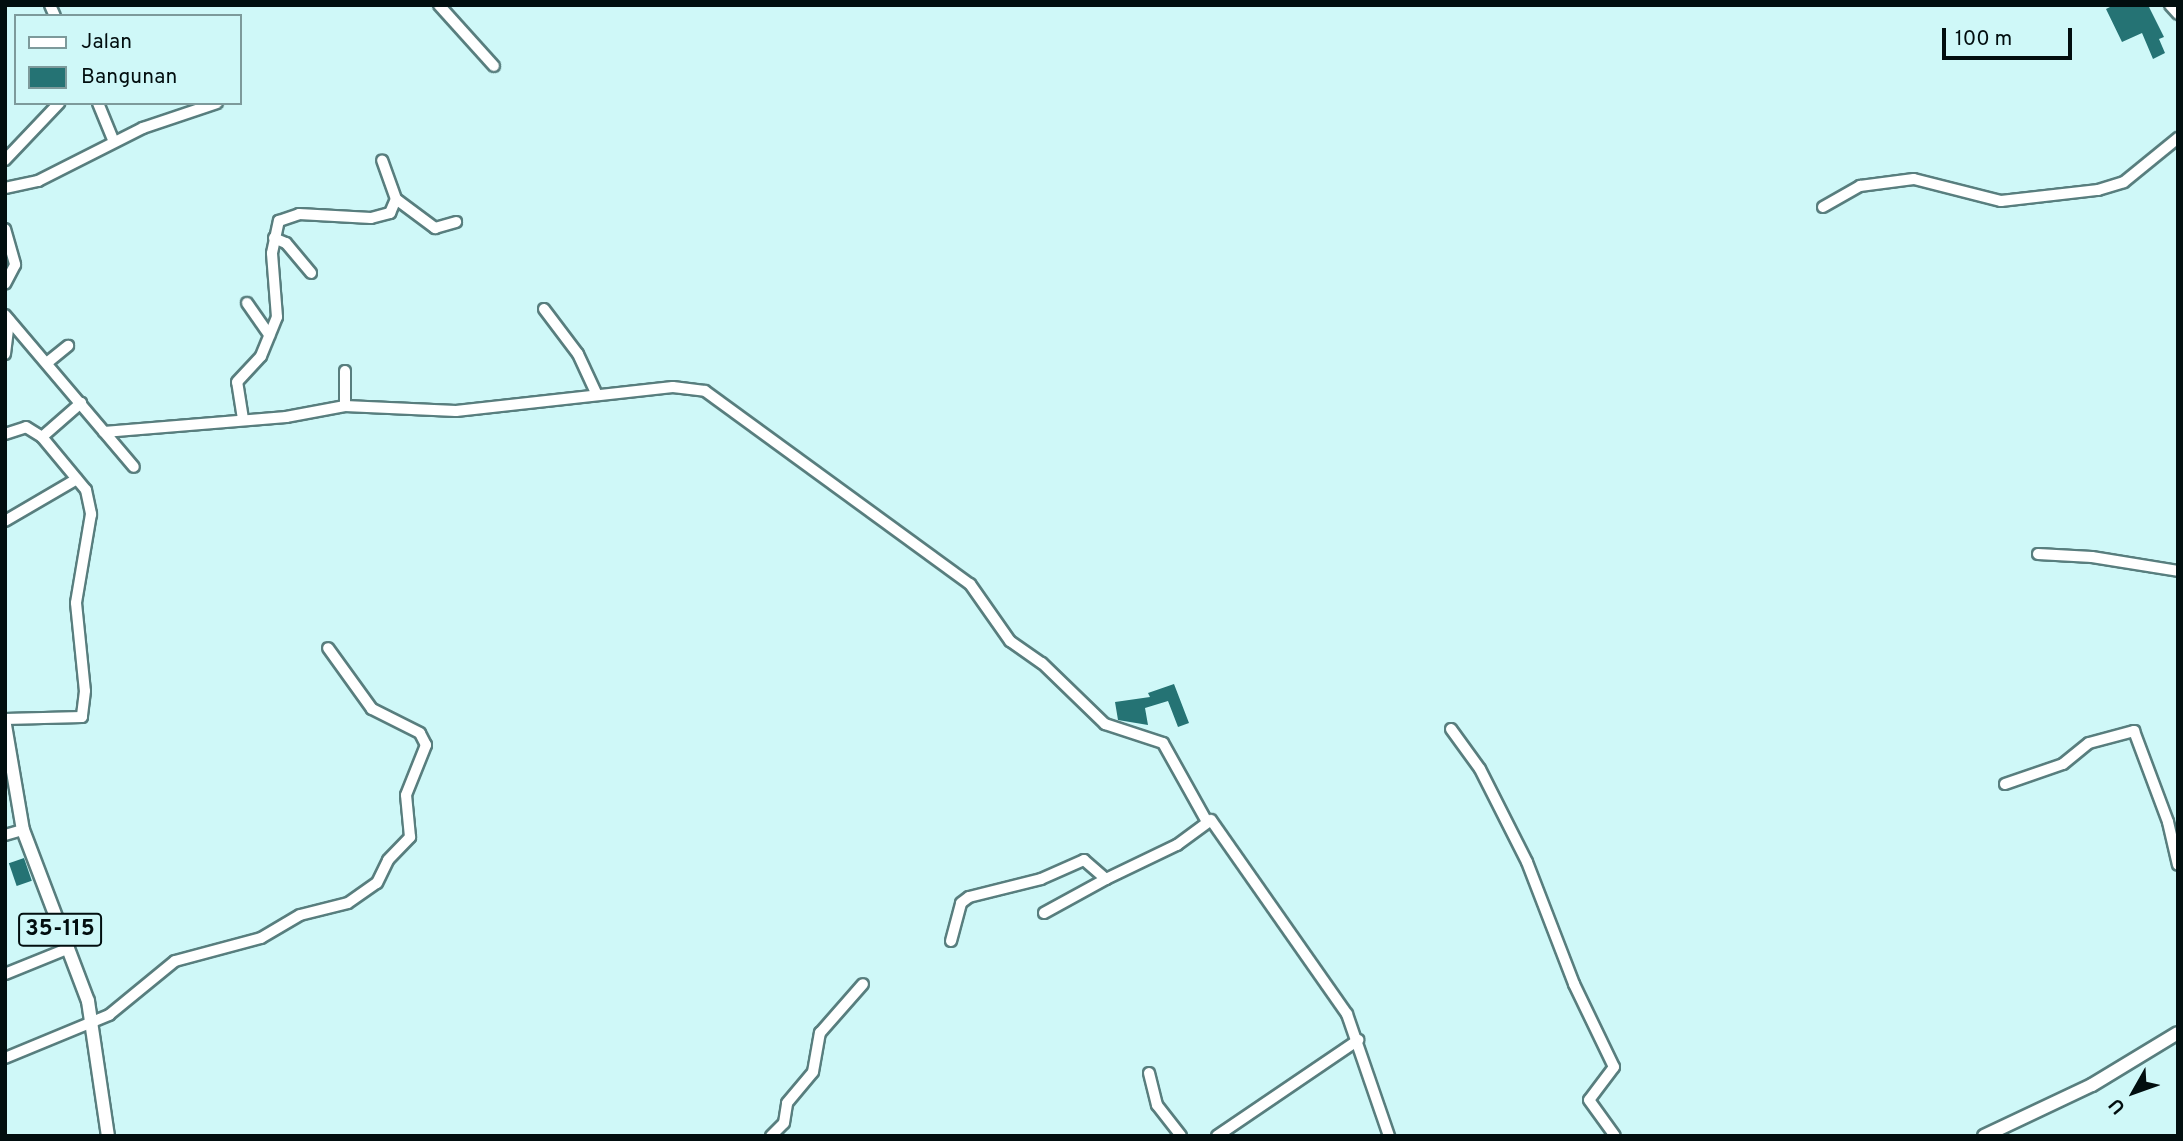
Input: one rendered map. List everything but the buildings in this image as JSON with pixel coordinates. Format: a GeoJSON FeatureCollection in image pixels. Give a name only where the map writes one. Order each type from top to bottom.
{"type":"FeatureCollection","features":[{"type":"Feature","properties":{"kind":"main road","name":"35-115"},"geometry":{"type":"LineString","coordinates":[[5,725],[23,830],[69,948],[93,1024],[108,1136]]}},
{"type":"Feature","properties":{"kind":"main road"},"geometry":{"type":"LineString","coordinates":[[1984,1136],[2056,1104],[2178,1033]]}},
{"type":"Feature","properties":{"kind":"street"},"geometry":{"type":"LineString","coordinates":[[439,5],[494,66]]}},
{"type":"Feature","properties":{"kind":"street"},"geometry":{"type":"LineString","coordinates":[[2170,5],[2178,13]]}},
{"type":"Feature","properties":{"kind":"street"},"geometry":{"type":"LineString","coordinates":[[5,160],[58,105]]}},
{"type":"Feature","properties":{"kind":"street"},"geometry":{"type":"LineString","coordinates":[[99,105],[114,142]]}},
{"type":"Feature","properties":{"kind":"street"},"geometry":{"type":"LineString","coordinates":[[5,188],[49,176],[114,142],[213,105]]}},
{"type":"Feature","properties":{"kind":"street"},"geometry":{"type":"LineString","coordinates":[[1823,207],[1860,186],[1914,179],[2001,201],[2098,190],[2124,182],[2178,138]]}},
{"type":"Feature","properties":{"kind":"street"},"geometry":{"type":"LineString","coordinates":[[382,160],[396,199],[435,228],[456,222]]}},
{"type":"Feature","properties":{"kind":"street"},"geometry":{"type":"LineString","coordinates":[[243,419],[238,378],[261,356],[277,317],[274,238],[284,215],[371,218],[390,213],[396,199]]}},
{"type":"Feature","properties":{"kind":"street"},"geometry":{"type":"LineString","coordinates":[[5,229],[15,265],[5,284]]}},
{"type":"Feature","properties":{"kind":"street"},"geometry":{"type":"LineString","coordinates":[[274,238],[286,243],[310,273]]}},
{"type":"Feature","properties":{"kind":"street"},"geometry":{"type":"LineString","coordinates":[[247,303],[269,335]]}},
{"type":"Feature","properties":{"kind":"street"},"geometry":{"type":"LineString","coordinates":[[544,309],[578,355],[597,395]]}},
{"type":"Feature","properties":{"kind":"street"},"geometry":{"type":"LineString","coordinates":[[5,354],[7,317]]}},
{"type":"Feature","properties":{"kind":"street"},"geometry":{"type":"LineString","coordinates":[[7,317],[48,362],[134,467]]}},
{"type":"Feature","properties":{"kind":"street"},"geometry":{"type":"LineString","coordinates":[[48,362],[68,346]]}},
{"type":"Feature","properties":{"kind":"street"},"geometry":{"type":"LineString","coordinates":[[345,371],[345,406]]}},
{"type":"Feature","properties":{"kind":"street"},"geometry":{"type":"LineString","coordinates":[[104,432],[345,406],[456,411],[684,387],[722,401],[970,584],[1010,641],[1042,663],[1105,724],[1163,744],[1206,820],[1217,825],[1253,873],[1347,1014],[1389,1136]]}},
{"type":"Feature","properties":{"kind":"street"},"geometry":{"type":"LineString","coordinates":[[42,437],[81,403]]}},
{"type":"Feature","properties":{"kind":"street"},"geometry":{"type":"LineString","coordinates":[[5,434],[26,428],[42,437],[88,494],[91,514],[76,603],[85,691],[82,718],[5,719]]}},
{"type":"Feature","properties":{"kind":"street"},"geometry":{"type":"LineString","coordinates":[[5,507],[9,519],[77,479]]}},
{"type":"Feature","properties":{"kind":"street"},"geometry":{"type":"LineString","coordinates":[[2038,554],[2178,571]]}},
{"type":"Feature","properties":{"kind":"street"},"geometry":{"type":"LineString","coordinates":[[5,1058],[93,1024],[132,1002],[175,961],[245,944],[300,915],[353,901],[374,886],[388,860],[410,839],[407,795],[425,756],[424,739],[372,709],[328,648]]}},
{"type":"Feature","properties":{"kind":"street"},"geometry":{"type":"LineString","coordinates":[[1451,729],[1480,769],[1527,862],[1574,984],[1614,1067],[1589,1100],[1615,1136]]}},
{"type":"Feature","properties":{"kind":"street"},"geometry":{"type":"LineString","coordinates":[[2005,784],[2063,764],[2090,743],[2134,731],[2168,822],[2178,865]]}},
{"type":"Feature","properties":{"kind":"street"},"geometry":{"type":"LineString","coordinates":[[1044,913],[1106,878],[1177,845],[1206,820]]}},
{"type":"Feature","properties":{"kind":"street"},"geometry":{"type":"LineString","coordinates":[[5,835],[23,830]]}},
{"type":"Feature","properties":{"kind":"street"},"geometry":{"type":"LineString","coordinates":[[951,941],[961,903],[969,897],[1041,879],[1084,859],[1106,878]]}},
{"type":"Feature","properties":{"kind":"street"},"geometry":{"type":"LineString","coordinates":[[5,974],[69,948]]}},
{"type":"Feature","properties":{"kind":"street"},"geometry":{"type":"LineString","coordinates":[[771,1136],[784,1124],[787,1103],[813,1072],[820,1033],[863,984]]}},
{"type":"Feature","properties":{"kind":"street"},"geometry":{"type":"LineString","coordinates":[[1217,1136],[1358,1040]]}},
{"type":"Feature","properties":{"kind":"street"},"geometry":{"type":"LineString","coordinates":[[1149,1073],[1157,1105],[1181,1136]]}}]}
